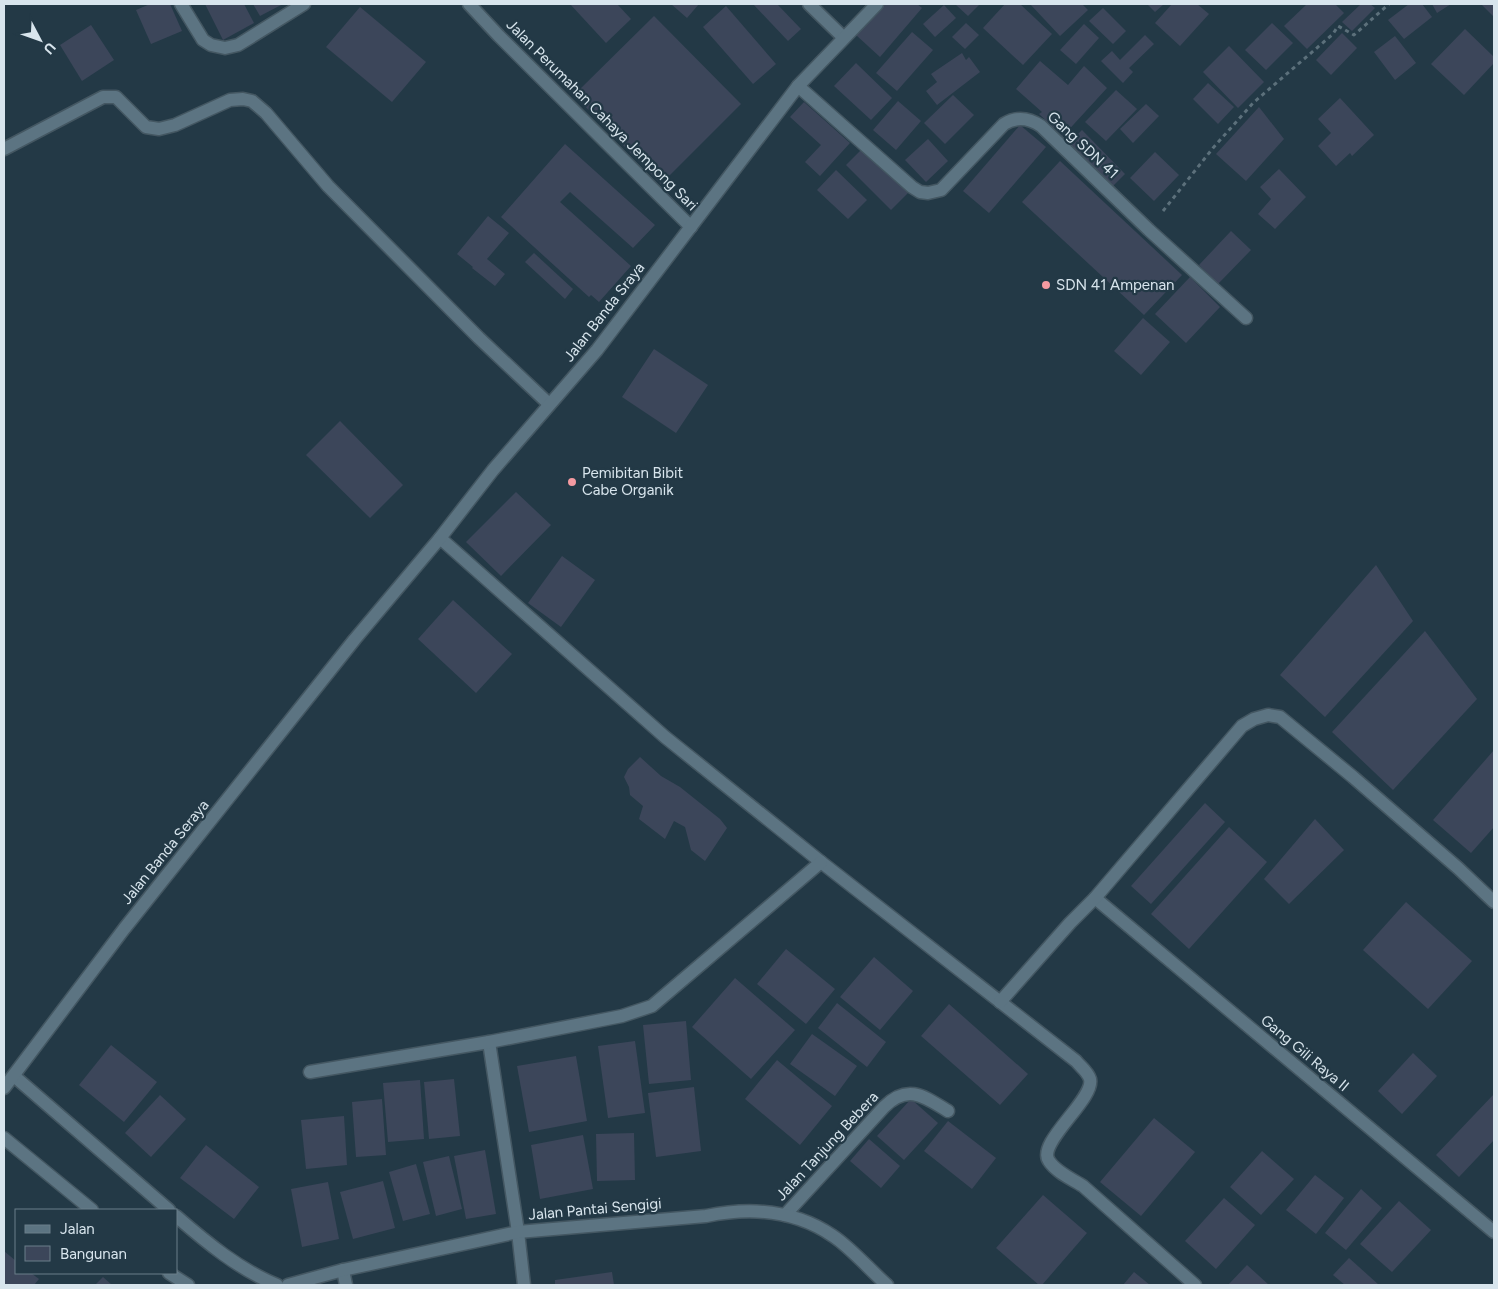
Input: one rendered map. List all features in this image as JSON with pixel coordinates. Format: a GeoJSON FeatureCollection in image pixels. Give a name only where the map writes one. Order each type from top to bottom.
{"type":"FeatureCollection","features":[{"type":"Feature","properties":{"kind":"street"},"geometry":{"type":"LineString","coordinates":[[181,4],[203,40],[211,45],[225,48],[238,44],[304,4]]}},
{"type":"Feature","properties":{"kind":"street","name":"Jalan Perumahan Cahaya Jempong Sari"},"geometry":{"type":"LineString","coordinates":[[469,4],[691,227]]}},
{"type":"Feature","properties":{"kind":"street"},"geometry":{"type":"LineString","coordinates":[[809,4],[843,37]]}},
{"type":"Feature","properties":{"kind":"street","name":"Jalan Banda Sraya"},"geometry":{"type":"LineString","coordinates":[[355,639],[440,538],[493,470],[598,350],[798,86],[843,37],[877,4]]}},
{"type":"Feature","properties":{"kind":"street","name":"Gang SDN 41"},"geometry":{"type":"LineString","coordinates":[[798,86],[912,188],[920,192],[928,193],[940,190],[1004,124],[1018,118],[1033,121],[1041,126],[1149,230],[1246,318]]}},
{"type":"Feature","properties":{"kind":"street"},"geometry":{"type":"LineString","coordinates":[[4,149],[103,96],[116,97],[146,127],[159,129],[176,125],[230,100],[243,99],[252,101],[266,113],[328,186],[465,325],[549,404]]}},
{"type":"Feature","properties":{"kind":"street"},"geometry":{"type":"LineString","coordinates":[[440,538],[665,737],[821,862],[1076,1061],[1090,1078],[1091,1085],[1083,1100],[1075,1108],[1050,1144],[1047,1158],[1049,1163],[1083,1186],[1195,1285]]}},
{"type":"Feature","properties":{"kind":"street","name":"Jalan Banda Seraya"},"geometry":{"type":"LineString","coordinates":[[4,1088],[124,929],[355,639]]}},
{"type":"Feature","properties":{"kind":"street"},"geometry":{"type":"LineString","coordinates":[[1000,1002],[1070,923],[1095,898],[1242,726],[1254,719],[1268,715],[1280,717],[1308,738],[1458,868],[1494,902]]}},
{"type":"Feature","properties":{"kind":"street"},"geometry":{"type":"LineString","coordinates":[[310,1072],[489,1042],[622,1016],[652,1006],[821,862]]}},
{"type":"Feature","properties":{"kind":"street","name":"Gang Gili Raya II"},"geometry":{"type":"LineString","coordinates":[[1095,898],[1494,1232]]}},
{"type":"Feature","properties":{"kind":"street"},"geometry":{"type":"LineString","coordinates":[[489,1042],[518,1232],[524,1285]]}},
{"type":"Feature","properties":{"kind":"street"},"geometry":{"type":"LineString","coordinates":[[14,1076],[168,1209]]}},
{"type":"Feature","properties":{"kind":"street","name":"Jalan Tanjung Bebera"},"geometry":{"type":"LineString","coordinates":[[785,1215],[884,1106],[894,1098],[906,1095],[925,1096],[948,1111]]}},
{"type":"Feature","properties":{"kind":"street"},"geometry":{"type":"LineString","coordinates":[[4,1138],[91,1209]]}},
{"type":"Feature","properties":{"kind":"street","name":"Jalan Pantai Sengigi"},"geometry":{"type":"LineString","coordinates":[[288,1285],[343,1270],[518,1232],[746,1211],[785,1215],[810,1224],[834,1236],[887,1285]]}},
{"type":"Feature","properties":{"kind":"street"},"geometry":{"type":"LineString","coordinates":[[178,1218],[199,1236],[244,1268],[259,1278],[277,1285]]}},
{"type":"Feature","properties":{"kind":"street"},"geometry":{"type":"LineString","coordinates":[[343,1270],[346,1285]]}},
{"type":"Feature","properties":{"kind":"street"},"geometry":{"type":"LineString","coordinates":[[171,1274],[188,1285]]}},
{"type":"Feature","properties":{"kind":"path"},"geometry":{"type":"LineString","coordinates":[[1149,230],[1213,148],[1253,103],[1334,34],[1338,26],[1354,35],[1389,4]]}},
{"type":"Feature","properties":{"kind":"building"},"geometry":{"type":"Polygon","coordinates":[[[150,4],[170,4],[182,31],[151,44],[136,10],[150,4]]]}},
{"type":"Feature","properties":{"kind":"building"},"geometry":{"type":"Polygon","coordinates":[[[205,4],[244,4],[254,23],[223,40],[205,4]]]}},
{"type":"Feature","properties":{"kind":"building"},"geometry":{"type":"Polygon","coordinates":[[[253,4],[283,4],[260,16],[253,4]]]}},
{"type":"Feature","properties":{"kind":"building"},"geometry":{"type":"Polygon","coordinates":[[[570,4],[617,4],[631,19],[606,43],[570,4]]]}},
{"type":"Feature","properties":{"kind":"building"},"geometry":{"type":"Polygon","coordinates":[[[671,4],[699,4],[687,18],[671,4]]]}},
{"type":"Feature","properties":{"kind":"building"},"geometry":{"type":"Polygon","coordinates":[[[753,4],[777,4],[801,29],[788,41],[753,4]]]}},
{"type":"Feature","properties":{"kind":"building"},"geometry":{"type":"Polygon","coordinates":[[[883,4],[917,4],[922,8],[880,57],[856,35],[883,4]]]}},
{"type":"Feature","properties":{"kind":"building"},"geometry":{"type":"Polygon","coordinates":[[[955,4],[980,4],[968,16],[955,4]]]}},
{"type":"Feature","properties":{"kind":"building"},"geometry":{"type":"Polygon","coordinates":[[[1005,4],[1020,4],[1052,34],[1023,65],[983,28],[1005,4]]]}},
{"type":"Feature","properties":{"kind":"building"},"geometry":{"type":"Polygon","coordinates":[[[1030,4],[1082,4],[1088,10],[1060,36],[1030,4]]]}},
{"type":"Feature","properties":{"kind":"building"},"geometry":{"type":"Polygon","coordinates":[[[1147,4],[1164,4],[1155,12],[1147,4]]]}},
{"type":"Feature","properties":{"kind":"building"},"geometry":{"type":"Polygon","coordinates":[[[1172,4],[1197,4],[1209,14],[1180,46],[1155,23],[1172,4]]]}},
{"type":"Feature","properties":{"kind":"building"},"geometry":{"type":"Polygon","coordinates":[[[1307,4],[1335,4],[1344,13],[1307,49],[1284,26],[1307,4]]]}},
{"type":"Feature","properties":{"kind":"building"},"geometry":{"type":"Polygon","coordinates":[[[1361,4],[1370,4],[1375,8],[1352,31],[1342,22],[1361,4]]]}},
{"type":"Feature","properties":{"kind":"building"},"geometry":{"type":"Polygon","coordinates":[[[1409,4],[1422,4],[1432,17],[1404,39],[1388,20],[1409,4]]]}},
{"type":"Feature","properties":{"kind":"building"},"geometry":{"type":"Polygon","coordinates":[[[1432,4],[1451,4],[1437,13],[1432,4]]]}},
{"type":"Feature","properties":{"kind":"building"},"geometry":{"type":"Polygon","coordinates":[[[1481,4],[1494,4],[1494,17],[1481,4]]]}},
{"type":"Feature","properties":{"kind":"building"},"geometry":{"type":"Polygon","coordinates":[[[944,5],[956,18],[935,37],[923,24],[944,5]]]}},
{"type":"Feature","properties":{"kind":"building"},"geometry":{"type":"Polygon","coordinates":[[[726,6],[776,64],[753,84],[703,27],[726,6]]]}},
{"type":"Feature","properties":{"kind":"building"},"geometry":{"type":"Polygon","coordinates":[[[360,7],[426,62],[392,102],[326,47],[360,7]]]}},
{"type":"Feature","properties":{"kind":"building"},"geometry":{"type":"Polygon","coordinates":[[[1103,8],[1126,31],[1113,44],[1089,21],[1103,8]]]}},
{"type":"Feature","properties":{"kind":"building"},"geometry":{"type":"Polygon","coordinates":[[[654,16],[741,104],[661,184],[574,95],[654,16]]]}},
{"type":"Feature","properties":{"kind":"building"},"geometry":{"type":"Polygon","coordinates":[[[966,23],[979,35],[965,49],[952,37],[966,23]]]}},
{"type":"Feature","properties":{"kind":"building"},"geometry":{"type":"Polygon","coordinates":[[[1272,23],[1293,43],[1266,70],[1245,50],[1272,23]]]}},
{"type":"Feature","properties":{"kind":"building"},"geometry":{"type":"Polygon","coordinates":[[[1084,24],[1099,38],[1076,64],[1060,50],[1084,24]]]}},
{"type":"Feature","properties":{"kind":"building"},"geometry":{"type":"Polygon","coordinates":[[[91,25],[114,60],[82,81],[60,45],[91,25]]]}},
{"type":"Feature","properties":{"kind":"building"},"geometry":{"type":"Polygon","coordinates":[[[1465,29],[1494,57],[1494,63],[1464,95],[1431,64],[1465,29]]]}},
{"type":"Feature","properties":{"kind":"building"},"geometry":{"type":"Polygon","coordinates":[[[912,32],[933,50],[897,91],[876,73],[912,32]]]}},
{"type":"Feature","properties":{"kind":"building"},"geometry":{"type":"Polygon","coordinates":[[[1342,33],[1357,48],[1331,75],[1316,60],[1342,33]]]}},
{"type":"Feature","properties":{"kind":"building"},"geometry":{"type":"Polygon","coordinates":[[[1145,35],[1154,44],[1129,68],[1133,72],[1123,83],[1101,61],[1112,51],[1120,60],[1145,35]]]}},
{"type":"Feature","properties":{"kind":"building"},"geometry":{"type":"Polygon","coordinates":[[[1395,36],[1416,63],[1395,80],[1374,52],[1395,36]]]}},
{"type":"Feature","properties":{"kind":"building"},"geometry":{"type":"Polygon","coordinates":[[[1229,46],[1264,82],[1238,108],[1203,72],[1229,46]]]}},
{"type":"Feature","properties":{"kind":"building"},"geometry":{"type":"Polygon","coordinates":[[[962,53],[966,60],[969,57],[980,72],[937,105],[926,91],[937,82],[931,74],[962,53]]]}},
{"type":"Feature","properties":{"kind":"building"},"geometry":{"type":"Polygon","coordinates":[[[1040,61],[1068,85],[1084,66],[1107,88],[1063,136],[1039,114],[1042,112],[1016,89],[1040,61]]]}},
{"type":"Feature","properties":{"kind":"building"},"geometry":{"type":"Polygon","coordinates":[[[856,63],[892,98],[871,120],[834,86],[856,63]]]}},
{"type":"Feature","properties":{"kind":"building"},"geometry":{"type":"Polygon","coordinates":[[[1208,83],[1234,107],[1218,124],[1193,99],[1208,83]]]}},
{"type":"Feature","properties":{"kind":"building"},"geometry":{"type":"Polygon","coordinates":[[[1116,90],[1137,109],[1106,141],[1085,122],[1116,90]]]}},
{"type":"Feature","properties":{"kind":"building"},"geometry":{"type":"Polygon","coordinates":[[[953,95],[974,115],[945,144],[924,123],[953,95]]]}},
{"type":"Feature","properties":{"kind":"building"},"geometry":{"type":"Polygon","coordinates":[[[1340,98],[1374,135],[1352,156],[1350,153],[1336,166],[1318,146],[1331,133],[1318,119],[1340,98]]]}},
{"type":"Feature","properties":{"kind":"building"},"geometry":{"type":"Polygon","coordinates":[[[898,101],[921,121],[896,150],[873,130],[898,101]]]}},
{"type":"Feature","properties":{"kind":"building"},"geometry":{"type":"Polygon","coordinates":[[[804,102],[850,143],[820,176],[805,162],[821,145],[790,117],[804,102]]]}},
{"type":"Feature","properties":{"kind":"building"},"geometry":{"type":"Polygon","coordinates":[[[1146,104],[1159,116],[1133,143],[1120,129],[1146,104]]]}},
{"type":"Feature","properties":{"kind":"building"},"geometry":{"type":"Polygon","coordinates":[[[1259,107],[1284,139],[1246,181],[1216,154],[1259,107]]]}},
{"type":"Feature","properties":{"kind":"building"},"geometry":{"type":"Polygon","coordinates":[[[1020,125],[1046,147],[989,213],[963,191],[1020,125]]]}},
{"type":"Feature","properties":{"kind":"building"},"geometry":{"type":"Polygon","coordinates":[[[1082,130],[1125,174],[1112,187],[1069,143],[1082,130]]]}},
{"type":"Feature","properties":{"kind":"building"},"geometry":{"type":"Polygon","coordinates":[[[928,139],[948,161],[926,182],[905,160],[928,139]]]}},
{"type":"Feature","properties":{"kind":"building"},"geometry":{"type":"Polygon","coordinates":[[[565,144],[655,225],[633,248],[570,192],[560,202],[631,266],[599,302],[591,295],[589,297],[501,217],[565,144]]]}},
{"type":"Feature","properties":{"kind":"building"},"geometry":{"type":"Polygon","coordinates":[[[863,148],[908,193],[891,210],[846,165],[863,148]]]}},
{"type":"Feature","properties":{"kind":"building"},"geometry":{"type":"Polygon","coordinates":[[[1155,152],[1179,175],[1154,201],[1130,178],[1155,152]]]}},
{"type":"Feature","properties":{"kind":"building"},"geometry":{"type":"Polygon","coordinates":[[[1060,161],[1182,275],[1144,315],[1022,202],[1060,161]]]}},
{"type":"Feature","properties":{"kind":"building"},"geometry":{"type":"Polygon","coordinates":[[[1279,169],[1306,197],[1275,229],[1258,214],[1271,199],[1260,187],[1279,169]]]}},
{"type":"Feature","properties":{"kind":"building"},"geometry":{"type":"Polygon","coordinates":[[[836,170],[867,200],[848,219],[817,190],[836,170]]]}},
{"type":"Feature","properties":{"kind":"building"},"geometry":{"type":"Polygon","coordinates":[[[488,216],[509,233],[487,259],[505,274],[495,286],[457,254],[488,216]]]}},
{"type":"Feature","properties":{"kind":"building"},"geometry":{"type":"Polygon","coordinates":[[[1231,231],[1251,250],[1218,284],[1199,265],[1231,231]]]}},
{"type":"Feature","properties":{"kind":"building"},"geometry":{"type":"Polygon","coordinates":[[[534,253],[573,289],[565,299],[525,262],[534,253]]]}},
{"type":"Feature","properties":{"kind":"building"},"geometry":{"type":"Polygon","coordinates":[[[1190,277],[1220,307],[1186,343],[1155,314],[1190,277]]]}},
{"type":"Feature","properties":{"kind":"building"},"geometry":{"type":"Polygon","coordinates":[[[1143,318],[1170,342],[1141,375],[1114,351],[1143,318]]]}},
{"type":"Feature","properties":{"kind":"building"},"geometry":{"type":"Polygon","coordinates":[[[654,349],[708,385],[676,433],[622,397],[654,349]]]}},
{"type":"Feature","properties":{"kind":"building"},"geometry":{"type":"Polygon","coordinates":[[[340,421],[403,485],[370,518],[306,455],[340,421]]]}},
{"type":"Feature","properties":{"kind":"building"},"geometry":{"type":"Polygon","coordinates":[[[516,492],[551,525],[501,576],[466,542],[516,492]]]}},
{"type":"Feature","properties":{"kind":"building"},"geometry":{"type":"Polygon","coordinates":[[[562,556],[595,580],[561,627],[528,603],[562,556]]]}},
{"type":"Feature","properties":{"kind":"building"},"geometry":{"type":"Polygon","coordinates":[[[1376,565],[1413,621],[1325,717],[1280,675],[1376,565]]]}},
{"type":"Feature","properties":{"kind":"building"},"geometry":{"type":"Polygon","coordinates":[[[453,600],[512,654],[476,693],[418,639],[453,600]]]}},
{"type":"Feature","properties":{"kind":"building"},"geometry":{"type":"Polygon","coordinates":[[[1425,631],[1477,699],[1393,790],[1332,732],[1425,631]]]}},
{"type":"Feature","properties":{"kind":"building"},"geometry":{"type":"Polygon","coordinates":[[[1494,750],[1494,827],[1471,853],[1433,820],[1494,750]]]}},
{"type":"Feature","properties":{"kind":"building"},"geometry":{"type":"Polygon","coordinates":[[[640,757],[661,776],[680,787],[720,819],[727,828],[705,861],[691,850],[685,827],[674,821],[665,839],[639,819],[643,806],[630,795],[629,787],[624,777],[628,769],[640,757]]]}},
{"type":"Feature","properties":{"kind":"building"},"geometry":{"type":"Polygon","coordinates":[[[1205,803],[1225,822],[1151,904],[1131,886],[1205,803]]]}},
{"type":"Feature","properties":{"kind":"building"},"geometry":{"type":"Polygon","coordinates":[[[1315,819],[1344,850],[1289,904],[1264,879],[1315,819]]]}},
{"type":"Feature","properties":{"kind":"building"},"geometry":{"type":"Polygon","coordinates":[[[1229,827],[1267,862],[1189,949],[1151,914],[1229,827]]]}},
{"type":"Feature","properties":{"kind":"building"},"geometry":{"type":"Polygon","coordinates":[[[1406,902],[1472,961],[1428,1009],[1363,950],[1406,902]]]}},
{"type":"Feature","properties":{"kind":"building"},"geometry":{"type":"Polygon","coordinates":[[[786,949],[835,989],[806,1024],[757,984],[786,949]]]}},
{"type":"Feature","properties":{"kind":"building"},"geometry":{"type":"Polygon","coordinates":[[[874,957],[913,991],[880,1030],[840,997],[874,957]]]}},
{"type":"Feature","properties":{"kind":"building"},"geometry":{"type":"Polygon","coordinates":[[[735,978],[795,1030],[751,1079],[692,1027],[735,978]]]}},
{"type":"Feature","properties":{"kind":"building"},"geometry":{"type":"Polygon","coordinates":[[[837,1003],[886,1042],[867,1067],[818,1028],[837,1003]]]}},
{"type":"Feature","properties":{"kind":"building"},"geometry":{"type":"Polygon","coordinates":[[[949,1004],[1028,1074],[1000,1105],[921,1036],[949,1004]]]}},
{"type":"Feature","properties":{"kind":"building"},"geometry":{"type":"Polygon","coordinates":[[[686,1021],[691,1080],[649,1084],[643,1025],[686,1021]]]}},
{"type":"Feature","properties":{"kind":"building"},"geometry":{"type":"Polygon","coordinates":[[[812,1034],[857,1066],[835,1096],[790,1064],[812,1034]]]}},
{"type":"Feature","properties":{"kind":"building"},"geometry":{"type":"Polygon","coordinates":[[[635,1041],[645,1113],[608,1118],[598,1046],[635,1041]]]}},
{"type":"Feature","properties":{"kind":"building"},"geometry":{"type":"Polygon","coordinates":[[[111,1045],[157,1082],[124,1122],[79,1085],[111,1045]]]}},
{"type":"Feature","properties":{"kind":"building"},"geometry":{"type":"Polygon","coordinates":[[[1413,1053],[1437,1076],[1402,1114],[1378,1091],[1413,1053]]]}},
{"type":"Feature","properties":{"kind":"building"},"geometry":{"type":"Polygon","coordinates":[[[576,1056],[587,1121],[529,1132],[517,1066],[576,1056]]]}},
{"type":"Feature","properties":{"kind":"building"},"geometry":{"type":"Polygon","coordinates":[[[777,1060],[832,1106],[800,1145],[745,1099],[777,1060]]]}},
{"type":"Feature","properties":{"kind":"building"},"geometry":{"type":"Polygon","coordinates":[[[454,1079],[460,1136],[429,1139],[424,1082],[454,1079]]]}},
{"type":"Feature","properties":{"kind":"building"},"geometry":{"type":"Polygon","coordinates":[[[420,1080],[424,1139],[388,1142],[383,1083],[420,1080]]]}},
{"type":"Feature","properties":{"kind":"building"},"geometry":{"type":"Polygon","coordinates":[[[694,1087],[701,1151],[656,1157],[648,1093],[694,1087]]]}},
{"type":"Feature","properties":{"kind":"building"},"geometry":{"type":"Polygon","coordinates":[[[1494,1094],[1494,1140],[1459,1177],[1436,1155],[1494,1094]]]}},
{"type":"Feature","properties":{"kind":"building"},"geometry":{"type":"Polygon","coordinates":[[[160,1095],[186,1119],[151,1157],[125,1133],[160,1095]]]}},
{"type":"Feature","properties":{"kind":"building"},"geometry":{"type":"Polygon","coordinates":[[[382,1099],[386,1155],[356,1157],[352,1102],[382,1099]]]}},
{"type":"Feature","properties":{"kind":"building"},"geometry":{"type":"Polygon","coordinates":[[[911,1099],[938,1123],[904,1160],[877,1136],[911,1099]]]}},
{"type":"Feature","properties":{"kind":"building"},"geometry":{"type":"Polygon","coordinates":[[[344,1116],[347,1165],[306,1169],[301,1120],[344,1116]]]}},
{"type":"Feature","properties":{"kind":"building"},"geometry":{"type":"Polygon","coordinates":[[[1154,1118],[1195,1152],[1141,1216],[1100,1182],[1154,1118]]]}},
{"type":"Feature","properties":{"kind":"building"},"geometry":{"type":"Polygon","coordinates":[[[948,1121],[996,1158],[972,1189],[924,1151],[948,1121]]]}},
{"type":"Feature","properties":{"kind":"building"},"geometry":{"type":"Polygon","coordinates":[[[634,1133],[635,1180],[597,1181],[596,1134],[634,1133]]]}},
{"type":"Feature","properties":{"kind":"building"},"geometry":{"type":"Polygon","coordinates":[[[583,1135],[593,1189],[540,1199],[531,1145],[583,1135]]]}},
{"type":"Feature","properties":{"kind":"building"},"geometry":{"type":"Polygon","coordinates":[[[869,1139],[900,1166],[881,1188],[850,1161],[869,1139]]]}},
{"type":"Feature","properties":{"kind":"building"},"geometry":{"type":"Polygon","coordinates":[[[206,1145],[259,1187],[234,1219],[180,1178],[206,1145]]]}},
{"type":"Feature","properties":{"kind":"building"},"geometry":{"type":"Polygon","coordinates":[[[485,1150],[496,1214],[466,1219],[454,1156],[485,1150]]]}},
{"type":"Feature","properties":{"kind":"building"},"geometry":{"type":"Polygon","coordinates":[[[1262,1151],[1294,1179],[1261,1215],[1230,1187],[1262,1151]]]}},
{"type":"Feature","properties":{"kind":"building"},"geometry":{"type":"Polygon","coordinates":[[[449,1156],[462,1209],[436,1216],[423,1162],[449,1156]]]}},
{"type":"Feature","properties":{"kind":"building"},"geometry":{"type":"Polygon","coordinates":[[[416,1164],[430,1214],[403,1221],[389,1172],[416,1164]]]}},
{"type":"Feature","properties":{"kind":"building"},"geometry":{"type":"Polygon","coordinates":[[[1315,1175],[1344,1198],[1316,1234],[1286,1210],[1315,1175]]]}},
{"type":"Feature","properties":{"kind":"building"},"geometry":{"type":"Polygon","coordinates":[[[383,1181],[395,1228],[353,1239],[340,1192],[383,1181]]]}},
{"type":"Feature","properties":{"kind":"building"},"geometry":{"type":"Polygon","coordinates":[[[328,1182],[339,1239],[302,1247],[291,1189],[328,1182]]]}},
{"type":"Feature","properties":{"kind":"building"},"geometry":{"type":"Polygon","coordinates":[[[1361,1189],[1382,1208],[1346,1250],[1325,1233],[1361,1189]]]}},
{"type":"Feature","properties":{"kind":"building"},"geometry":{"type":"Polygon","coordinates":[[[1043,1195],[1087,1233],[1042,1285],[1039,1285],[996,1248],[1043,1195]]]}},
{"type":"Feature","properties":{"kind":"building"},"geometry":{"type":"Polygon","coordinates":[[[1224,1198],[1255,1225],[1216,1269],[1185,1241],[1224,1198]]]}},
{"type":"Feature","properties":{"kind":"building"},"geometry":{"type":"Polygon","coordinates":[[[1399,1201],[1431,1230],[1392,1272],[1360,1244],[1399,1201]]]}},
{"type":"Feature","properties":{"kind":"building"},"geometry":{"type":"Polygon","coordinates":[[[4,1251],[15,1260],[15,1274],[32,1274],[39,1279],[34,1285],[4,1285],[4,1251]]]}},
{"type":"Feature","properties":{"kind":"building"},"geometry":{"type":"Polygon","coordinates":[[[1349,1258],[1379,1285],[1345,1285],[1333,1275],[1349,1258]]]}},
{"type":"Feature","properties":{"kind":"building"},"geometry":{"type":"Polygon","coordinates":[[[1247,1265],[1269,1285],[1228,1285],[1247,1265]]]}},
{"type":"Feature","properties":{"kind":"building"},"geometry":{"type":"Polygon","coordinates":[[[612,1272],[614,1285],[555,1285],[555,1280],[612,1272]]]}},
{"type":"Feature","properties":{"kind":"building"},"geometry":{"type":"Polygon","coordinates":[[[1134,1272],[1150,1285],[1123,1285],[1134,1272]]]}},
{"type":"Feature","properties":{"kind":"building"},"geometry":{"type":"Polygon","coordinates":[[[103,1277],[112,1285],[95,1285],[103,1277]]]}},
{"type":"Feature","properties":{"kind":"place","name":"SDN 41 Ampenan"},"geometry":{"type":"Point","coordinates":[1046,285]}},
{"type":"Feature","properties":{"kind":"place","name":"Pemibitan Bibit Cabe Organik"},"geometry":{"type":"Point","coordinates":[572,482]}}]}
